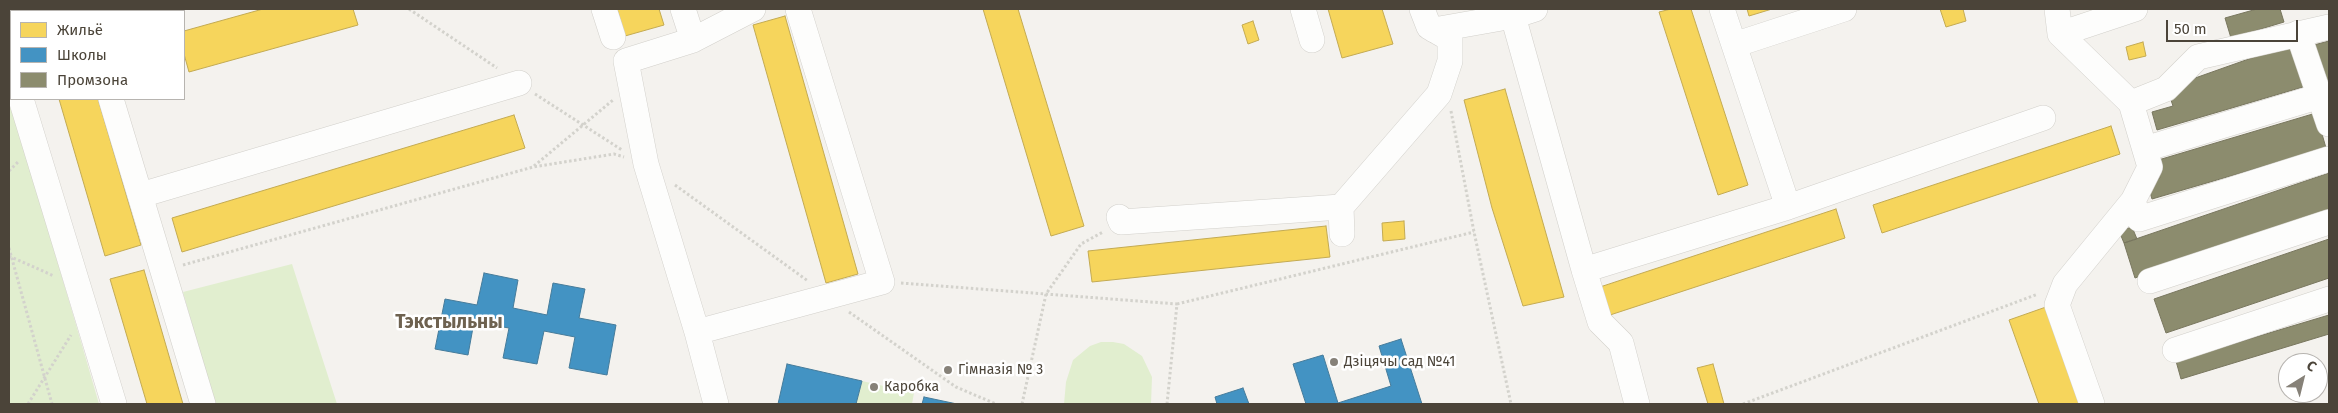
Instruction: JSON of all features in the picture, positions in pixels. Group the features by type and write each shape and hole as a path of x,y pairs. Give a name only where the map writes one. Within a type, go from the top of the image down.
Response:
{"lane":[{"path":"604,9 613,38"},
{"path":"683,9 693,40"},
{"path":"716,404 697,332 646,164 626,61 693,40 753,9"},
{"path":"697,332 882,282 798,9"},
{"path":"1303,9 1312,40"},
{"path":"1342,234 1341,207 1439,94 1445,78 1450,61 1450,39 1429,27 1422,9"},
{"path":"1722,9 1788,207"},
{"path":"1734,45 1844,9"},
{"path":"2057,9 2060,34 2131,103 2150,168 2133,201 2065,284 2057,305 2092,404"},
{"path":"2060,34 2135,9"},
{"path":"1434,30 1524,12 1584,270 1600,322 1621,342 1637,404"},
{"path":"2131,103 2166,90 2198,57 2329,27"},
{"path":"2298,33 2329,124"},
{"path":"141,195 519,83"},
{"path":"2145,149 2320,96"},
{"path":"21,100 114,404"},
{"path":"111,100 203,404"},
{"path":"1584,270 1788,207 2043,118"},
{"path":"2133,201 2139,219 2329,159"},
{"path":"1120,219 1341,207"},
{"path":"2150,281 2329,222"},
{"path":"2175,350 2329,298"}],"path":[{"path":"410,9 582,126 646,164 956,387 996,404"},
{"path":"1445,78 1474,232 1511,404"},
{"path":"533,167 630,84"},
{"path":"163,271 533,167 614,154 646,164"},
{"path":"1022,404 1046,294 1081,244 1120,219"},
{"path":"882,282 1177,304 1474,232"},
{"path":"9,248 52,404"},
{"path":"10,256 78,287"},
{"path":"1743,404 2065,284"},
{"path":"1167,404 1177,304"},
{"path":"28,404 86,311"}],"green space":[{"path":"9,97 79,335 99,404 9,404"},
{"path":"292,264 337,404 214,404 183,292"},
{"path":"1101,342 1124,344 1142,356 1152,377 1151,404 1064,404 1066,382 1073,360 1090,346"},
{"name":"Каробка","path":"862,381 914,393 912,404 856,404"}],"building: Жильё":[{"path":"71,9 72,10 32,10"},
{"path":"263,9 353,9 358,25 189,72 185,58 185,31"},
{"path":"617,9 659,9 664,25 625,36"},
{"path":"983,9 1018,9 1084,226 1051,236"},
{"path":"1328,9 1382,9 1393,44 1342,58"},
{"path":"1671,9 1691,9 1748,185 1718,195 1659,12"},
{"path":"1747,9 1772,9 1749,16"},
{"path":"1940,9 1963,9 1966,21 1946,27"},
{"path":"785,16 858,274 826,283 753,25"},
{"path":"1253,21 1259,40 1248,44 1242,25"},
{"path":"2143,42 2146,56 2129,60 2126,47"},
{"path":"1505,89 1564,297 1523,306 1492,208 1464,100"},
{"path":"59,100 98,100 141,245 105,256"},
{"path":"514,115 525,148 182,252 172,218"},
{"path":"2111,126 2120,154 1882,233 1873,205"},
{"path":"1836,209 1845,238 1607,316 1597,288"},
{"path":"1404,221 1405,239 1383,241 1382,223"},
{"path":"1326,226 1330,257 1092,282 1088,251"},
{"path":"144,270 183,404 147,404 110,279"},
{"path":"2046,307 2081,404 2039,404 2009,320"},
{"path":"1713,364 1724,404 1708,404 1697,368"}],"building: Школы":[{"path":"484,273 518,280 513,308 547,315 553,283 585,289 579,318 616,325 607,375 569,368 575,337 544,331 537,364 503,358 509,328 474,322 468,355 435,349 445,299 477,305"},
{"path":"1401,339 1422,404 1306,404 1293,364 1323,355 1338,403 1391,386 1379,346"},
{"path":"787,364 862,381 856,404 778,404"},
{"path":"1243,388 1249,404 1217,404 1215,397"},
{"path":"924,397 957,404 922,404"}],"building: Промзона":[{"path":"2257,9 2280,9 2284,22 2231,38 2225,18"},
{"path":"2329,41 2329,95 2314,45"},
{"path":"2291,44 2303,87 2157,130 2152,112 2173,106 2167,88"},
{"path":"2316,113 2326,148 2152,199 2147,182 2160,178 2155,161"},
{"path":"2329,173 2329,211 2135,278 2124,243"},
{"path":"2132,227 2137,239 2124,243 2119,231"},
{"path":"2329,239 2329,278 2166,333 2154,299"},
{"path":"2329,315 2329,334 2181,379 2176,361"}],"place":[{"name":"Дзіцячы сад №41","path":"1334,362"},
{"name":"Гімназія № 3","path":"948,370"},
{"name":"Каробка","path":"874,387"}],"district":[{"name":"Тэкстыльны","path":"449,323"}]}
